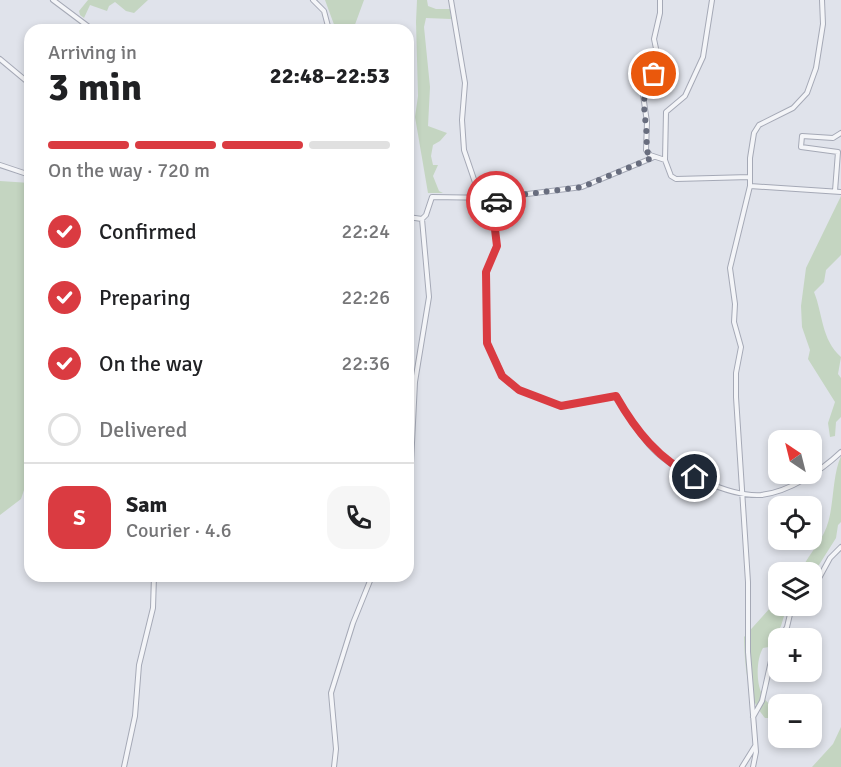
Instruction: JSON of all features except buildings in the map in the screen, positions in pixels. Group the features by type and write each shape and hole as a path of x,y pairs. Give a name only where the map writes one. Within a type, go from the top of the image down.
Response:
{"street":[{"path":"53,0 85,24"},
{"path":"313,0 324,11 327,24"},
{"path":"451,0 465,83 462,120 464,150 480,197"},
{"path":"652,158 646,150 647,122 643,95 646,83 657,68 658,58 654,39 660,13 660,0"},
{"path":"712,0 703,57 685,96 666,112 665,160 671,176 676,179 750,177"},
{"path":"753,767 756,752 748,652 744,492 736,397 736,373 741,347 734,322 735,304 730,268 750,186 750,158 754,133 759,125 793,108 807,93 816,68 823,24 822,0"},
{"path":"0,59 24,79"},
{"path":"750,186 838,191 838,152 801,147 800,141 802,136 833,138 841,133"},
{"path":"652,158 650,155 665,160"},
{"path":"414,402 415,382 429,297 422,219 426,215 432,198 496,198 582,187 652,158"},
{"path":"0,165 24,173"},
{"path":"496,198 493,213 497,246 486,272 487,343 502,376 519,390 561,406 616,396 651,447 664,459 695,477 744,492 761,495 788,487 815,474 841,452"},
{"path":"414,218 422,219"},
{"path":"822,573 830,558 841,547"},
{"path":"124,767 135,716 139,664 153,608 154,582"},
{"path":"334,767 336,749 331,693 353,623 370,582"},
{"path":"753,717 764,694 778,638 787,627 790,616"},
{"path":"742,767 754,746"}],"green space":[{"path":"88,0 148,0 134,13 126,11 115,2 109,6 107,11 90,5 84,18 79,11"},
{"path":"325,0 364,0 355,24 334,24"},
{"path":"417,0 427,0 428,6 436,9 450,9 451,19 426,18 424,27 430,87 428,126 447,133 433,145 431,156 433,165 438,165 433,176 439,191 443,193 428,193 415,117 418,96"},
{"path":"0,181 24,183 24,490 21,499 0,515"},
{"path":"841,196 841,255 826,270 824,282 814,292 826,334 834,350 841,357 838,374 841,378 841,417 836,422 835,436 830,437 828,423 835,402 808,359 810,350 802,327 801,306 806,268"},
{"path":"841,456 841,522 838,525 836,538 821,562 805,562 813,550 822,550 822,536 832,505"},
{"path":"768,610 768,616 784,616 780,628 768,628 768,647 763,648 760,654 759,686 768,702 768,718 765,718 759,709 750,690 744,637"},
{"path":"841,727 841,767 812,767 833,744"}],"way so far":[{"path":"496,201 496,198 582,187 652,158 646,150 648,138 643,95 646,83 654,74"}],"route":[{"path":"496,201 493,213 497,246 486,272 487,343 502,376 519,390 561,406 616,396 622,408 651,447 664,459 695,477"}]}
